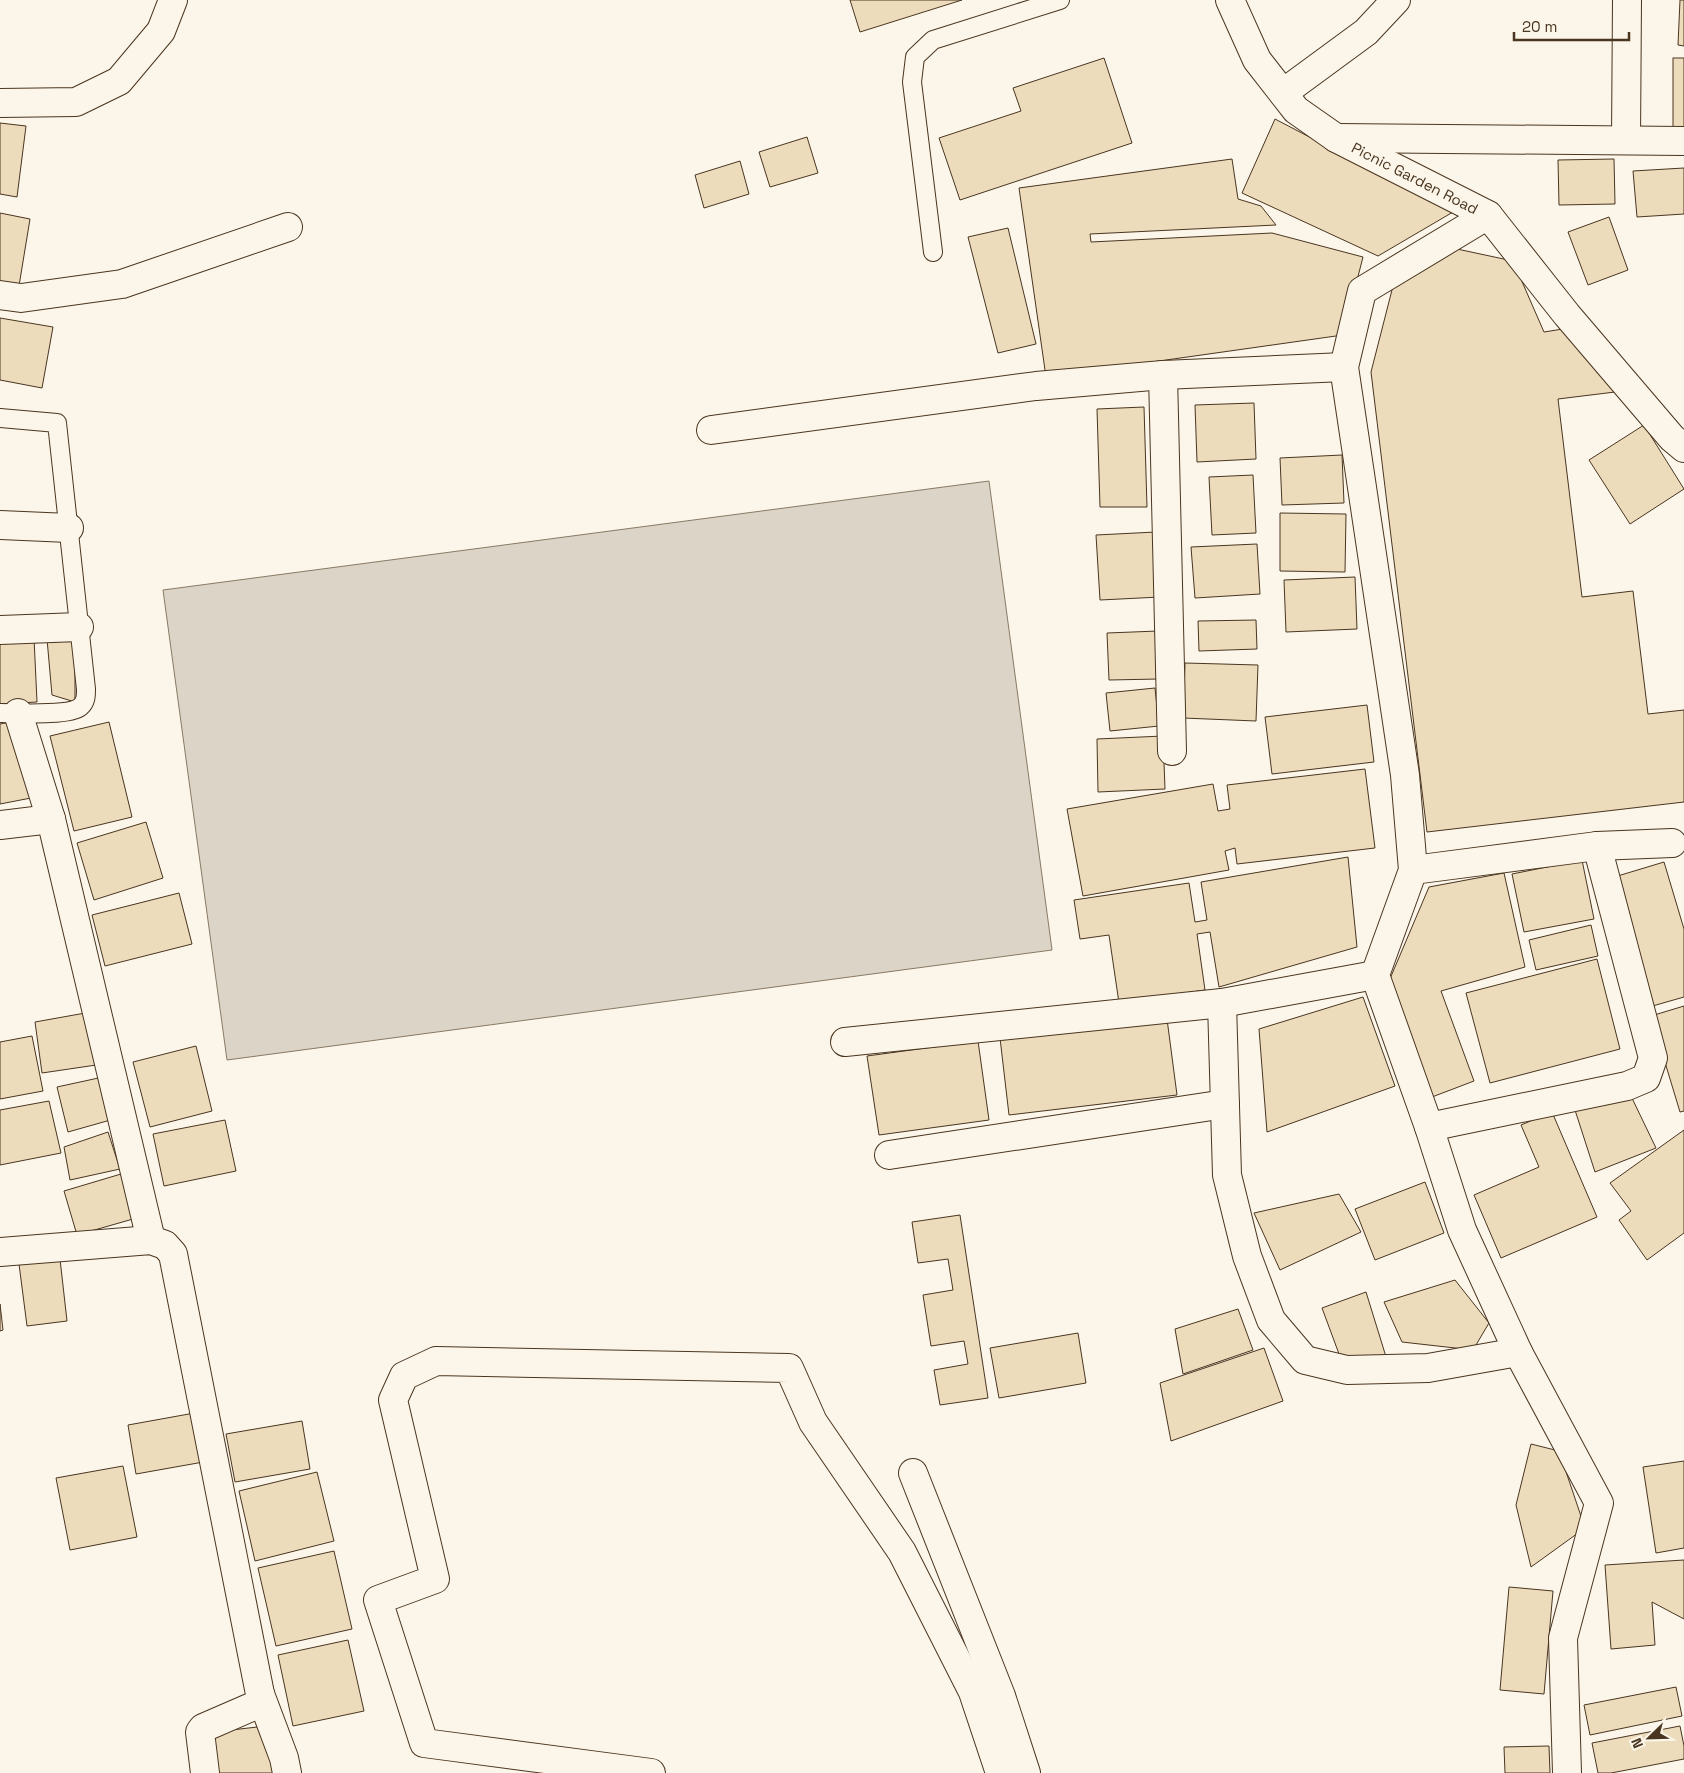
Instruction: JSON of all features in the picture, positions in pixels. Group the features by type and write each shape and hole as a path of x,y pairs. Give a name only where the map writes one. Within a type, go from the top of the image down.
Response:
{"street":[{"path":"0,103 76,102 118,81 160,31 173,0"},
{"name":"Picnic Garden Road","path":"1230,0 1257,60 1296,110 1336,138 1488,214 1567,315 1672,438 1684,448"},
{"path":"1283,94 1366,32 1396,0"},
{"path":"1626,139 1627,0"},
{"path":"1336,138 1684,141"},
{"path":"1488,214 1362,291 1344,367 1405,775 1413,870 1375,974 1429,1127 1462,1230 1518,1352 1599,1503 1563,1638 1566,1773"},
{"path":"0,295 21,298 122,284 288,227"},
{"path":"711,430 1036,386 1163,375 1344,367"},
{"path":"1163,375 1172,751"},
{"path":"0,525 69,528"},
{"path":"0,630 80,627"},
{"path":"9,712 51,819 151,1240"},
{"path":"0,825 51,819"},
{"path":"1413,870 1597,846 1672,843"},
{"path":"1429,1127 1618,1088 1646,1078 1653,1058 1597,846"},
{"path":"845,1042 1222,1003 1375,974"},
{"path":"1222,1003 1227,1175 1247,1256 1271,1320 1305,1360 1347,1370 1428,1368 1518,1352"},
{"path":"889,1155 1225,1104"},
{"path":"0,1252 151,1240 164,1245 173,1254 260,1694 284,1758 287,1773"},
{"path":"651,1773 424,1743 378,1600 435,1579 394,1400 404,1376 436,1361 789,1368 813,1422 902,1552 973,1692 1000,1773"},
{"path":"913,1473 1001,1696 1026,1773"},
{"path":"205,1773 200,1732 203,1728 256,1705 260,1694"}],"lane":[{"path":"933,252 912,82 915,57 934,40 1060,0"},
{"path":"0,418 57,423 86,689 85,701 79,708 73,711 48,713 9,712"}],"shaded area":[{"path":"989,481 1052,950 227,1060 163,590"}],"building":[{"path":"850,0 962,0 860,32"},
{"path":"1680,0 1684,0 1684,46 1678,45"},
{"path":"1104,58 1132,143 960,200 939,138 1021,111 1013,88"},
{"path":"1673,58 1684,58 1684,129 1673,129"},
{"path":"1275,119 1453,212 1378,256 1242,193"},
{"path":"0,123 26,126 17,197 0,194"},
{"path":"807,137 818,173 770,187 759,152"},
{"path":"1232,159 1238,199 1261,206 1276,225 1090,234 1091,242 1272,233 1363,257 1343,335 1046,377 1019,188"},
{"path":"1614,159 1615,204 1559,205 1558,160"},
{"path":"740,161 749,194 704,208 695,175"},
{"path":"1684,168 1684,214 1637,217 1633,171"},
{"path":"0,213 30,219 18,292 0,289"},
{"path":"1609,217 1628,270 1588,285 1568,232"},
{"path":"1008,228 1036,344 998,353 968,237"},
{"path":"1457,249 1513,261 1544,332 1569,328 1615,392 1558,399 1582,597 1633,591 1648,714 1684,710 1684,802 1427,832 1371,372 1393,286"},
{"path":"0,318 53,327 42,388 0,380"},
{"path":"1254,403 1256,459 1197,462 1195,405"},
{"path":"1144,407 1147,507 1100,507 1097,409"},
{"path":"1644,425 1684,489 1630,524 1589,460"},
{"path":"1342,455 1344,503 1282,505 1280,458"},
{"path":"1253,475 1256,533 1212,535 1209,477"},
{"path":"1280,513 1346,514 1345,572 1280,571"},
{"path":"1156,532 1160,597 1100,600 1096,535"},
{"path":"1257,544 1260,594 1195,598 1191,547"},
{"path":"1355,577 1357,629 1286,632 1284,580"},
{"path":"1256,620 1257,649 1199,651 1198,621"},
{"path":"1158,631 1159,679 1109,680 1107,633"},
{"path":"34,638 37,702 0,704 0,640"},
{"path":"47,639 75,641 75,702 52,695"},
{"path":"1185,663 1258,665 1256,721 1183,718"},
{"path":"1155,688 1159,726 1110,731 1106,693"},
{"path":"1367,705 1374,762 1272,774 1265,717"},
{"path":"16,721 31,798 0,804 0,724"},
{"path":"109,722 132,817 74,831 50,736"},
{"path":"1163,736 1165,789 1098,792 1097,739"},
{"path":"1365,769 1375,848 1237,864 1235,848 1225,851 1229,870 1083,896 1067,809 1213,784 1218,811 1230,809 1227,785"},
{"path":"146,822 163,878 94,900 77,843"},
{"path":"1348,857 1357,947 1219,987 1210,932 1197,934 1205,990 1119,1003 1109,935 1080,939 1074,900 1189,883 1195,922 1207,920 1201,882"},
{"path":"1582,860 1594,919 1524,932 1512,874"},
{"path":"1664,862 1684,929 1684,997 1649,1007 1611,878"},
{"path":"1504,873 1525,967 1441,991 1474,1081 1432,1097 1389,981 1429,887"},
{"path":"179,893 192,944 105,966 92,915"},
{"path":"1591,925 1598,956 1536,970 1529,940"},
{"path":"1597,959 1620,1049 1490,1083 1466,993"},
{"path":"1363,997 1395,1086 1267,1132 1259,1029"},
{"path":"1684,1006 1684,1111 1680,1112 1651,1016"},
{"path":"91,1012 103,1064 42,1073 35,1022"},
{"path":"1167,1019 1177,1095 1009,1115 1000,1038"},
{"path":"32,1036 43,1091 0,1099 0,1042"},
{"path":"978,1041 989,1120 879,1135 867,1056"},
{"path":"196,1046 212,1111 150,1127 133,1062"},
{"path":"103,1077 114,1119 68,1132 57,1087"},
{"path":"1630,1094 1656,1148 1595,1172 1574,1107"},
{"path":"49,1101 61,1153 0,1165 0,1110"},
{"path":"1552,1112 1597,1217 1501,1258 1474,1195 1539,1167 1521,1125"},
{"path":"225,1120 236,1171 164,1186 153,1134"},
{"path":"1684,1130 1684,1233 1647,1260 1619,1220 1631,1211 1610,1183"},
{"path":"108,1132 120,1169 70,1180 64,1147"},
{"path":"121,1174 133,1219 77,1235 64,1191"},
{"path":"1425,1182 1444,1233 1375,1260 1355,1209"},
{"path":"1339,1194 1361,1232 1280,1270 1254,1213"},
{"path":"960,1215 988,1398 940,1405 934,1370 968,1364 964,1341 931,1346 923,1295 953,1290 948,1259 918,1263 912,1222"},
{"path":"60,1259 67,1321 27,1326 19,1264"},
{"path":"1455,1280 1489,1323 1473,1350 1402,1342 1384,1302"},
{"path":"1366,1292 1387,1360 1342,1362 1322,1308"},
{"path":"0,1304 3,1330 0,1331"},
{"path":"1238,1309 1253,1350 1183,1374 1175,1329"},
{"path":"1078,1333 1086,1383 999,1398 990,1348"},
{"path":"1264,1348 1283,1401 1171,1441 1160,1383"},
{"path":"200,1412 209,1461 136,1474 128,1425"},
{"path":"302,1421 310,1469 235,1482 226,1434"},
{"path":"1531,1444 1559,1451 1585,1528 1531,1567 1516,1505"},
{"path":"1684,1461 1684,1548 1656,1553 1643,1467"},
{"path":"123,1466 137,1537 70,1550 56,1478"},
{"path":"317,1472 334,1541 255,1561 239,1491"},
{"path":"334,1551 352,1629 276,1646 258,1568"},
{"path":"1684,1560 1684,1619 1652,1602 1655,1645 1611,1649 1605,1565"},
{"path":"1509,1587 1553,1591 1544,1694 1500,1690"},
{"path":"348,1640 364,1711 293,1726 278,1655"},
{"path":"1676,1687 1682,1716 1590,1735 1584,1705"},
{"path":"266,1726 274,1773 210,1773 205,1733"},
{"path":"1680,1726 1684,1746 1684,1759 1611,1773 1598,1773 1592,1743"},
{"path":"1549,1746 1550,1773 1505,1773 1504,1747"}]}
